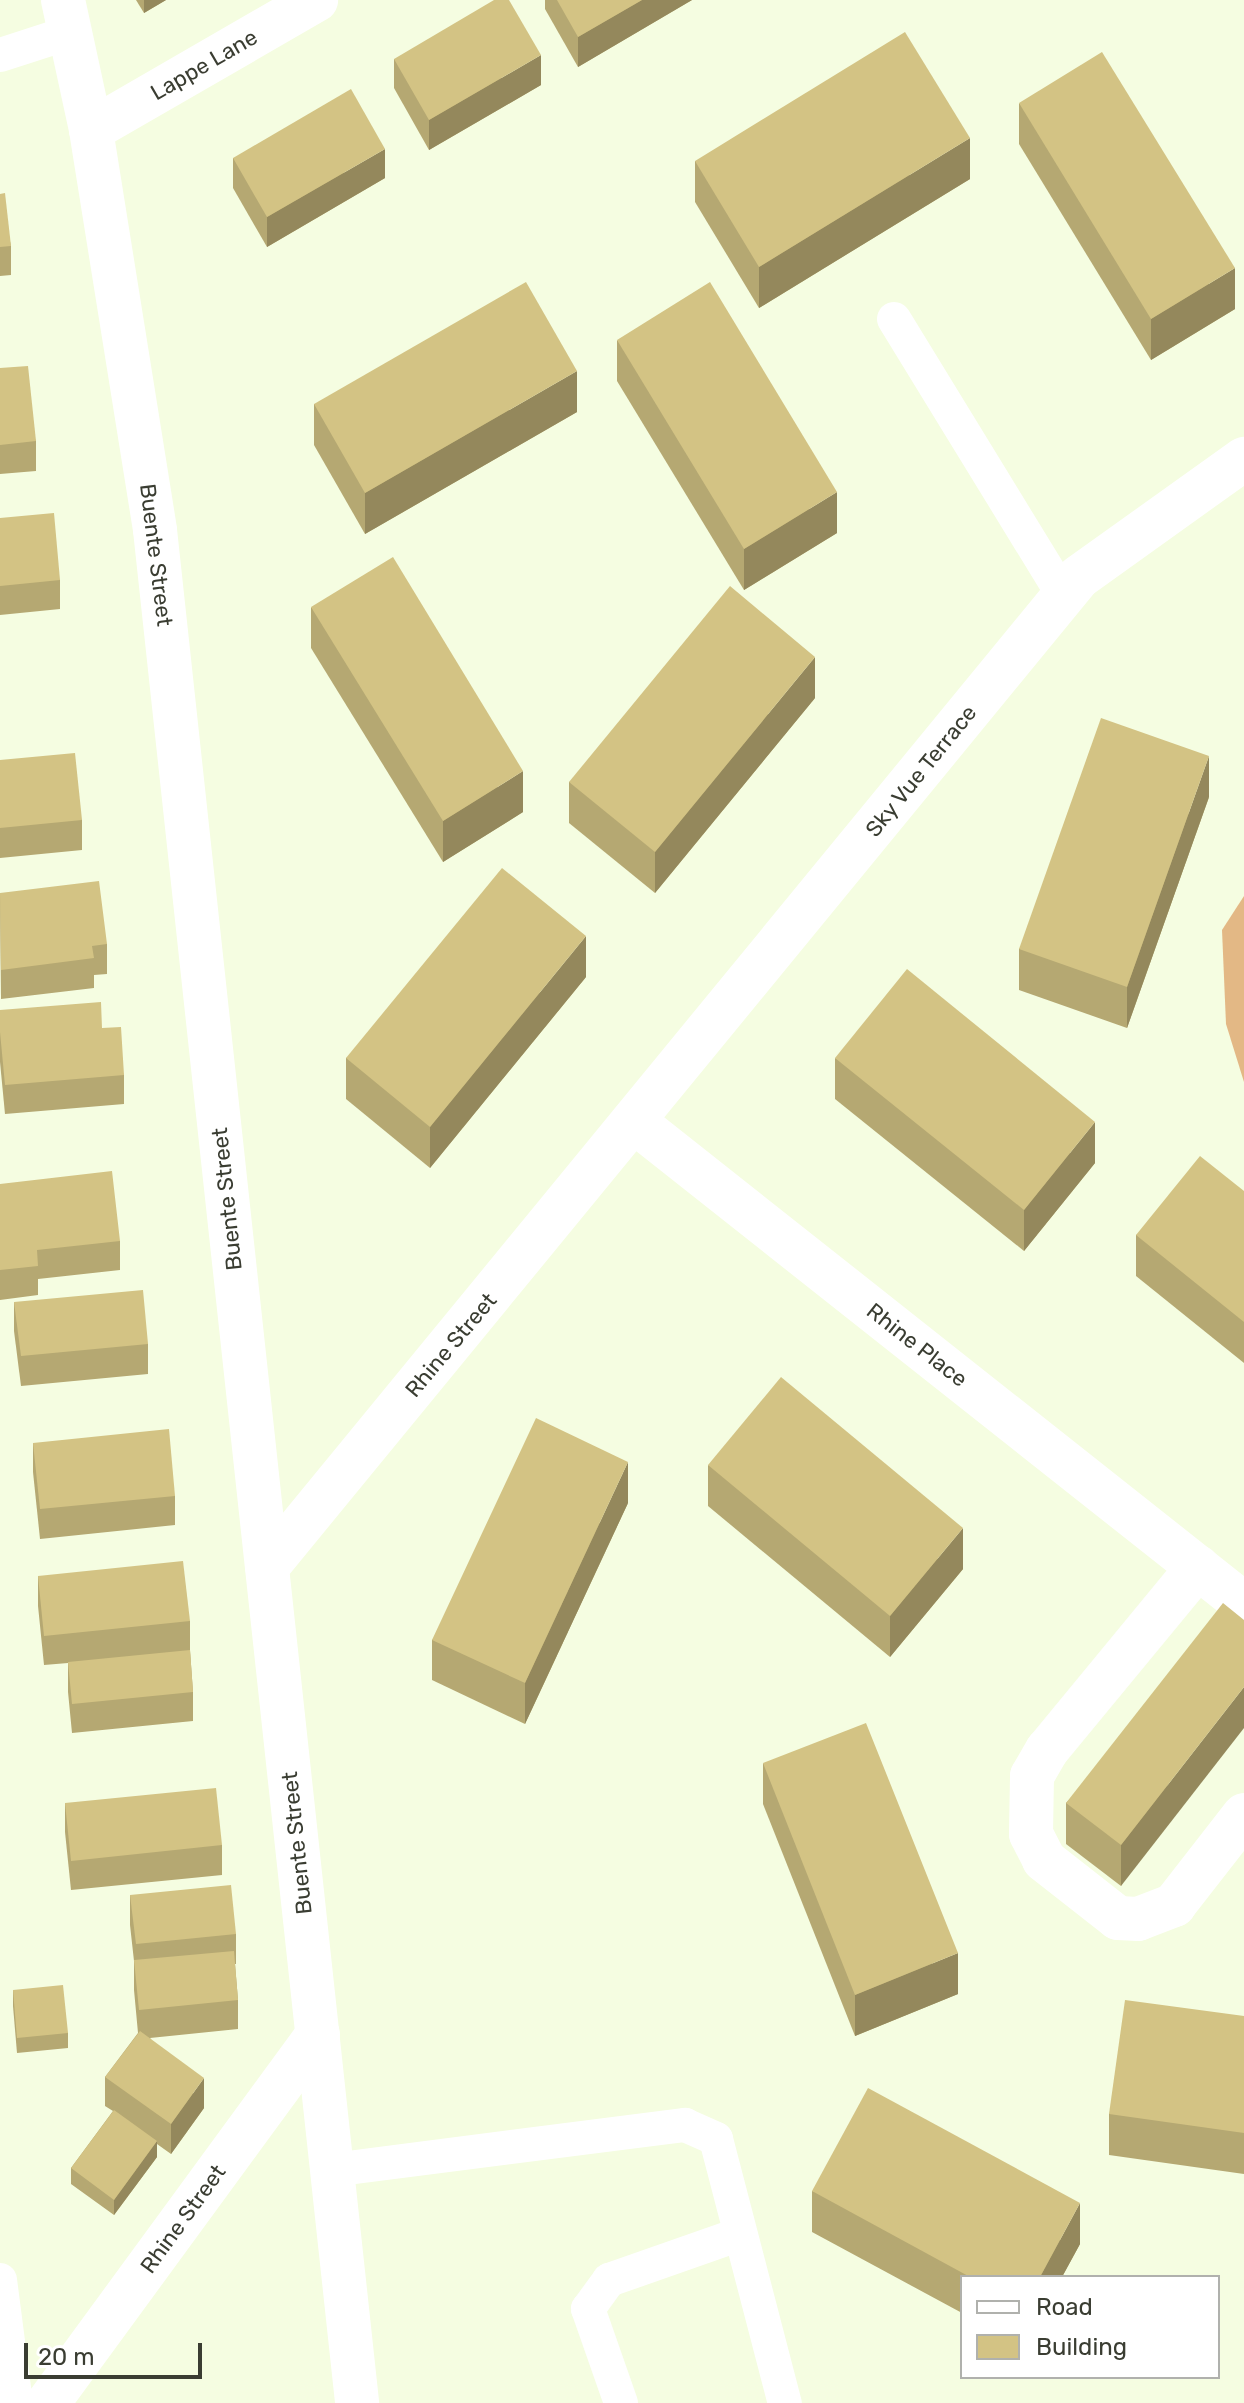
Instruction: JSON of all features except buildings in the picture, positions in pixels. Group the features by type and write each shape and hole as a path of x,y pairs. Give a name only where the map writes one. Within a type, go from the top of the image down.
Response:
{"street":[{"name":"Lappe Lane","path":"91,130 316,0"},
{"name":"Buente Street","path":"67,16 91,130 155,530 357,2403"},
{"name":"Sky Vue Terrace","path":"636,1123 1064,596 1244,459"},
{"name":"Rhine Street","path":"267,1567 636,1123"},
{"name":"Rhine Place","path":"636,1123 1244,1604"},
{"path":"1198,1567 1047,1750 1032,1776 1031,1834 1044,1860 1118,1918 1138,1919 1174,1905 1244,1815"},
{"name":"Rhine Street","path":"48,2403 318,2034"}],"lane":[{"path":"0,55 67,16"},
{"path":"894,319 1064,596"},
{"path":"332,2170 685,2125 716,2139 785,2403"},
{"path":"621,2403 588,2309 609,2280 740,2234"},
{"path":"0,2280 16,2403"}],"shaded area":[{"path":"1244,896 1244,1082 1226,1024 1222,930"}]}
